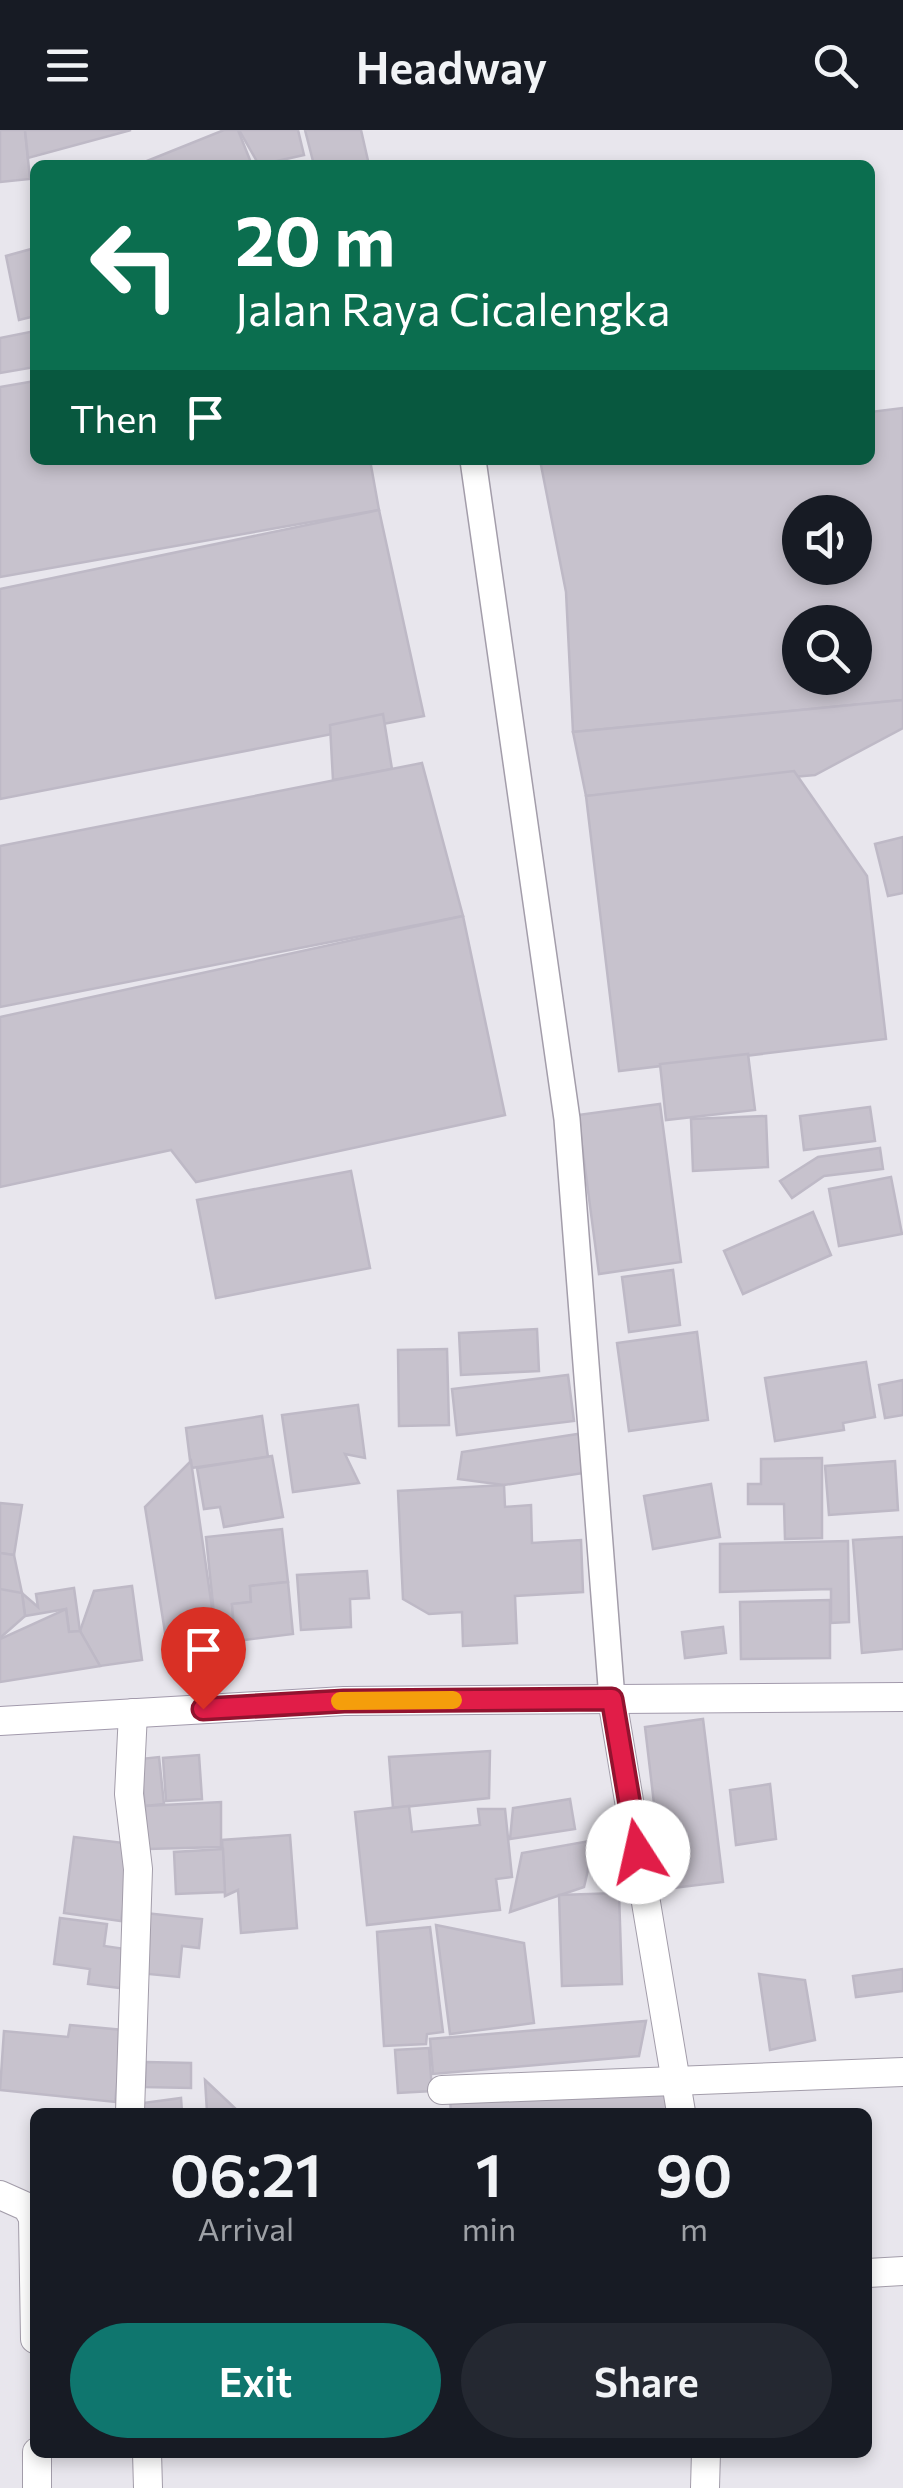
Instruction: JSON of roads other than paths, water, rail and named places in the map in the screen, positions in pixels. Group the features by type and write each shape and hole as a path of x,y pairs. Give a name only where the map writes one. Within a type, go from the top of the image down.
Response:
{"street":[{"path":"0,1721 344,1701 903,1697"},
{"path":"612,1699 681,2108"},
{"path":"130,2108 138,1868 128,1794 133,1713"},
{"path":"442,2090 903,2072"},
{"path":"0,2195 27,2207 30,2212"},
{"path":"872,2273 903,2271"},
{"path":"37,2458 37,2488"},
{"path":"147,2458 148,2488"},
{"path":"706,2458 706,2488"}],"lane":[{"path":"474,465 567,1119 612,1699"}]}
